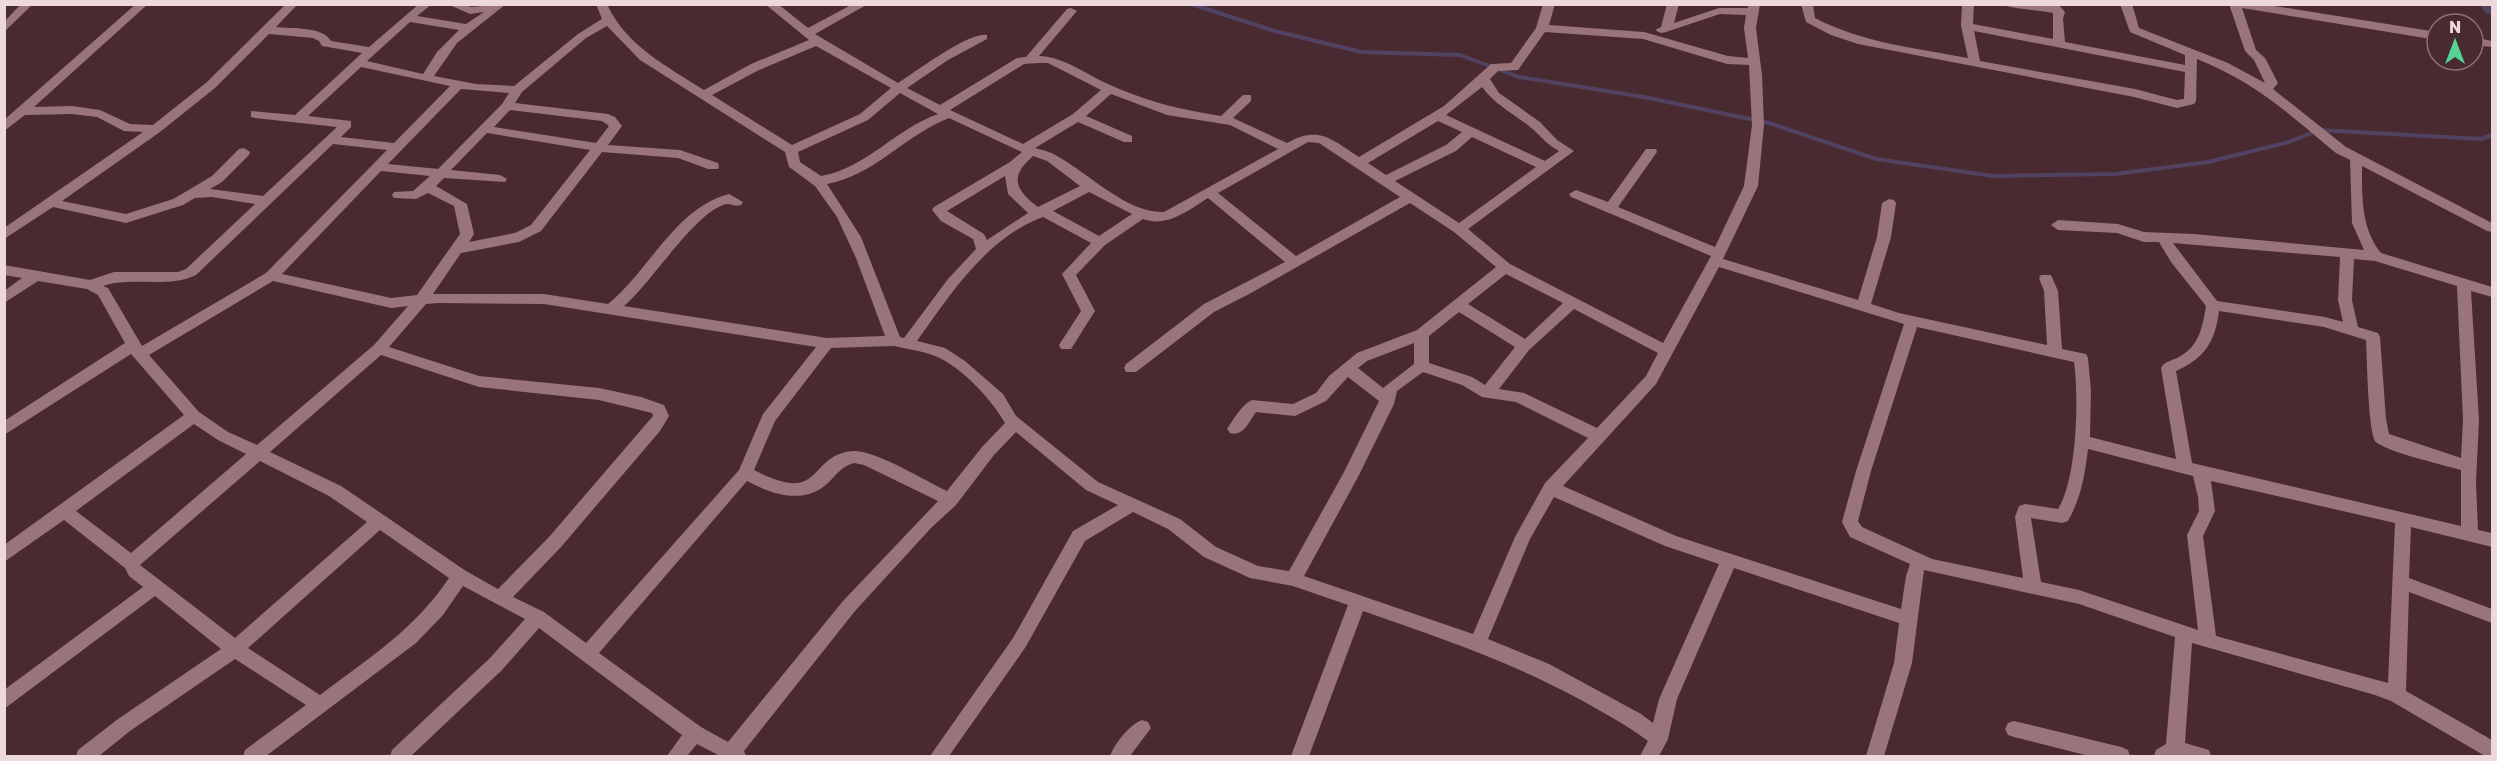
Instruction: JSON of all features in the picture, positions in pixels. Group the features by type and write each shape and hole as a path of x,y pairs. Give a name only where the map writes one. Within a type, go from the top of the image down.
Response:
{"street":[{"path":"4,29 28,4"},
{"path":"4,127 143,4"},
{"path":"4,235 156,129 212,85 293,4"},
{"path":"300,117 407,18 427,4"},
{"path":"452,4 470,11 500,5"},
{"path":"601,4 608,20 644,57 791,150 794,164 818,181 834,202 901,342"},
{"path":"770,4 812,37 920,100 1052,159 1089,186 1156,218 1167,216 1287,148 1313,136 1338,148 1459,229 1505,267 1668,352"},
{"path":"704,95 812,37 863,4"},
{"path":"1359,163 1437,116 1490,73 1514,67 1542,28 1549,4"},
{"path":"1666,29 1673,4"},
{"path":"1707,4 1719,11"},
{"path":"1807,4 1810,20 1835,33 1869,44 2135,93 2177,104 2190,101 2191,53"},
{"path":"1968,4 1966,26 1975,63"},
{"path":"2007,4 2052,7 2059,12 2057,19 2059,44"},
{"path":"2126,4 2134,30 2224,66 2266,89 2316,132 2356,157 2493,228"},
{"path":"2266,89 2272,83 2270,75 2251,51 2237,4 2425,34"},
{"path":"427,78 440,56 469,28 500,5"},
{"path":"1478,643 1523,537 1551,488 1651,380 1668,352 1751,186 1758,121 1750,28 1754,8 1719,11 1644,36"},
{"path":"818,181 849,174 896,145 913,130 946,111 1005,70 1035,57 1071,11"},
{"path":"407,18 469,28"},
{"path":"399,195 416,195 426,187 507,106 517,90 582,36 608,20"},
{"path":"1966,26 2191,70"},
{"path":"1542,28 1644,36 1727,60 1754,62"},
{"path":"266,30 316,35 324,39 326,44 371,51"},
{"path":"791,150 864,117 900,87 944,57 983,36"},
{"path":"1035,57 1052,60 1110,89 1171,112 1225,119 1287,148"},
{"path":"357,63 458,85 517,90"},
{"path":"1459,229 1568,151 1553,143 1536,125 1495,96 1490,73"},
{"path":"4,429 137,349 271,276 458,85"},
{"path":"983,251 979,237 946,218 939,210 1015,165 1028,150 1077,117 1110,89"},
{"path":"1225,119 1247,98"},
{"path":"456,249 519,237 536,228 616,126 611,120 507,106"},
{"path":"24,111 72,110 100,114 128,128 156,129"},
{"path":"90,285 114,277 180,277 191,272 347,124 300,117 255,114"},
{"path":"1437,116 1546,167"},
{"path":"1077,117 1128,139"},
{"path":"484,129 601,148 680,154 713,166"},
{"path":"1385,181 1451,148 1470,132"},
{"path":"331,140 399,147"},
{"path":"53,203 126,219 178,202 217,179 244,152"},
{"path":"1611,207 1651,152"},
{"path":"2356,157 2356,208 2368,248 2376,256"},
{"path":"1015,165 1009,181 1012,192 1040,213 1100,242"},
{"path":"378,167 500,178"},
{"path":"901,342 958,274 983,251 1008,231 1089,186"},
{"path":"131,562 379,349 420,302 467,234 460,204 426,187"},
{"path":"1209,192 1295,262"},
{"path":"192,194 212,193 267,201"},
{"path":"1576,194 1611,207 1716,257 1863,306 1912,321 2081,358 2081,441 2077,485 2068,511 2062,516 2025,511 2023,517 2033,587"},
{"path":"1131,368 1209,308 1410,197"},
{"path":"611,309 627,298 683,227 718,202 729,198 736,202"},
{"path":"1863,306 1884,237 1888,202"},
{"path":"1066,345 1088,311 1069,274 1100,242 1143,213"},
{"path":"2058,225 2118,229 2144,237 2376,256 2464,285 2493,292"},
{"path":"2163,238 2176,259 2213,305 2308,319 2351,328 2373,337 2378,419 2382,438 2398,446 2469,466"},
{"path":"2347,255 2345,300 2351,328"},
{"path":"1235,429 1252,406 1295,410 1321,397 1347,368 1362,357 1422,334 1505,267"},
{"path":"4,270 90,285 103,292 137,349 194,416 223,436 335,491 460,576 538,617 694,733 733,755 849,606 950,500 988,451 1015,423"},
{"path":"4,298 35,276"},
{"path":"271,276 391,303 420,302 438,298 544,300 611,309 657,319 827,343 901,342 940,352 960,365 998,398 1015,423 1092,486 1130,506 1174,524 1219,557 1256,573 1293,579 1478,643 1543,670 1635,720 1659,739"},
{"path":"2046,278 2051,291 2055,351"},
{"path":"2464,285 2471,420 2470,535"},
{"path":"1487,393 1524,346 1572,303"},
{"path":"1458,305 1524,346"},
{"path":"2208,641 2195,535 2206,521 2208,503 2192,469 2168,368 2189,360 2209,338 2213,305"},
{"path":"1912,321 1901,364 1870,444 1850,522 1856,532 1919,562 2079,597 2208,641 2339,676 2397,695 2472,748 2493,750"},
{"path":"1421,366 1422,334"},
{"path":"588,653 745,473 768,418 827,343"},
{"path":"379,349 490,383 595,395 649,404 659,409 661,416 655,427 555,542 500,599"},
{"path":"1421,366 1467,381 1487,393 1519,398 1599,436"},
{"path":"1293,579 1351,474 1387,399 1390,388 1421,366"},
{"path":"1347,368 1387,399"},
{"path":"4,555 194,416"},
{"path":"2081,441 2252,485 2493,540"},
{"path":"745,473 769,485 798,490 812,486 835,463 855,456 867,459 950,500"},
{"path":"1551,488 1671,541 1909,619"},
{"path":"939,756 1019,643 1079,536 1130,506"},
{"path":"64,512 131,562 135,571 235,649 321,705"},
{"path":"2397,695 2399,581 2403,518"},
{"path":"86,756 124,725 235,649 379,521"},
{"path":"1649,756 1659,739 1668,699 1729,560"},
{"path":"1875,756 1903,663 1919,562"},
{"path":"255,755 410,638 437,610 460,576"},
{"path":"2399,581 2493,616"},
{"path":"4,701 156,586"},
{"path":"1300,756 1358,602"},
{"path":"404,756 496,664 538,617"},
{"path":"2184,632 2169,753 2202,756"},
{"path":"1119,756 1142,728"},
{"path":"2014,729 2121,756"},
{"path":"676,756 694,733"}],"waterway":[{"path":"1191,4 1275,31 1361,52 1460,55 1519,77 1644,97 1769,123 1876,159 1993,176 2115,174 2208,162 2289,142 2319,130 2481,139 2492,135"},
{"path":"2489,4 2492,9"}]}
